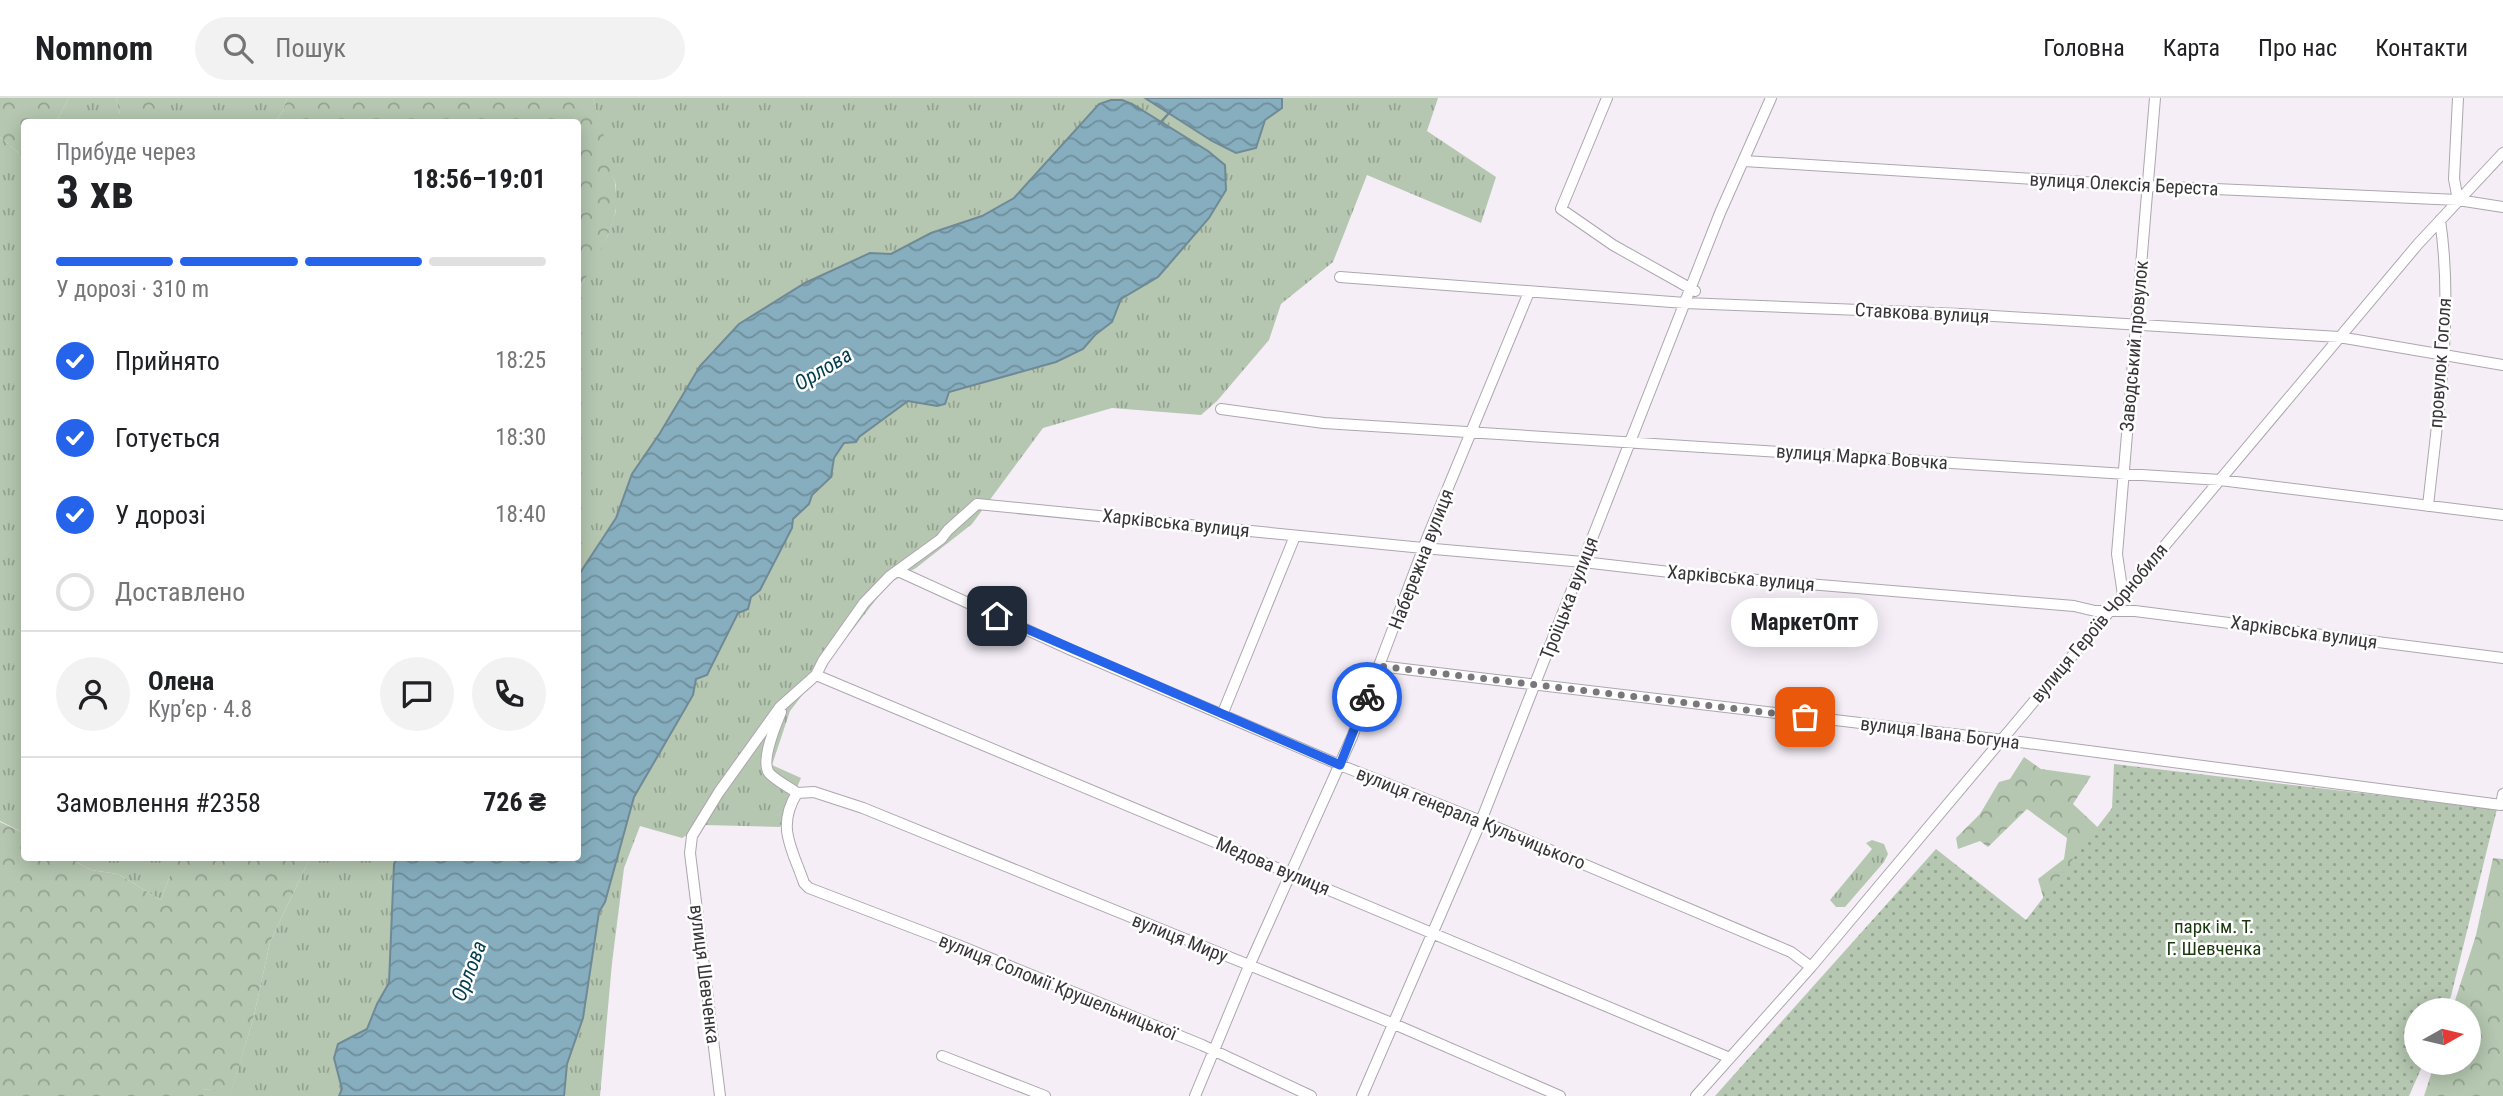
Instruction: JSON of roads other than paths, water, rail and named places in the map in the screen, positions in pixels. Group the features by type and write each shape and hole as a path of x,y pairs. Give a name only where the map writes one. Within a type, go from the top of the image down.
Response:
{"street":[{"path":"1607,98 1561,209 1613,245 1691,288 1706,302"},
{"name":"Троїцька вулиця","path":"1362,1096 1482,821 1720,213 1771,98"},
{"name":"Заводський провулок","path":"2123,595 2117,554 2155,98"},
{"path":"2458,98 2454,179 2458,200"},
{"name":"вулиця Героїв Чорнобиля","path":"1696,1096 1811,967 2339,337 2440,220 2503,153"},
{"name":"вулиця Олексія Береста","path":"1744,161 2147,186 2458,200 2503,207"},
{"name":"провулок Гоголя","path":"2428,506 2443,355 2445,254 2440,220"},
{"name":"Ставкова вулиця","path":"1340,277 1685,303 1961,314 2339,337 2503,365"},
{"name":"Набережна вулиця","path":"1195,1096 1249,966 1340,765 1423,548 1529,292"},
{"name":"вулиця Марка Вовчка","path":"1221,409 1324,423 2220,480 2503,515"},
{"name":"Харківська вулиця","path":"898,571 941,539 977,504 1583,562 1687,575 2135,611 2503,658"},
{"path":"1222,715 1295,536"},
{"path":"797,793 769,773 766,765 770,741 784,704 816,675 864,603 898,571"},
{"name":"вулиця генерала Кульчицького","path":"898,571 1222,715 1482,821 1791,952 1811,967"},
{"name":"вулиця Івана Богуна","path":"1379,666 2502,799"},
{"name":"Медова вулиця","path":"816,675 1730,1058"},
{"name":"вулиця Шевченка","path":"720,1096 690,853 692,836 765,725 784,704"},
{"name":"вулиця Миру","path":"797,793 814,792 863,808 1394,1024 1560,1096"},
{"name":"вулиця Соломії Крушельницької","path":"797,793 786,814 786,828 804,883 821,894 958,945 1215,1051 1311,1096"},
{"path":"942,1056 1045,1096"}],"water":[{"path":"1145,98 1282,98 1282,108 1265,120 1256,148 1236,153 1212,141"},
{"path":"1122,100 1132,104 1208,151 1225,165 1226,190 1209,218 1158,277 1121,299 1112,322 1083,349 1056,362 949,392 945,404 937,406 908,401 856,442 844,443 834,458 831,477 793,519 792,528 760,590 751,597 748,609 738,613 707,675 696,679 693,695 634,797 605,902 599,912 583,1018 567,1064 564,1096 339,1096 342,1089 334,1058 338,1044 367,1029 389,983 396,861 581,861 581,571 616,518 632,474 700,366 739,324 805,283 870,253 891,254 931,233 982,216 1014,198 1099,104"}],"waterway":[{"name":"Орлова","path":"1159,124 1171,111"}],"place":[{"name":"МаркетОпт","path":"1805,717"}],"park label":[{"name":"парк ім. Т. Г. Шевченка","path":"2214,937"}]}
